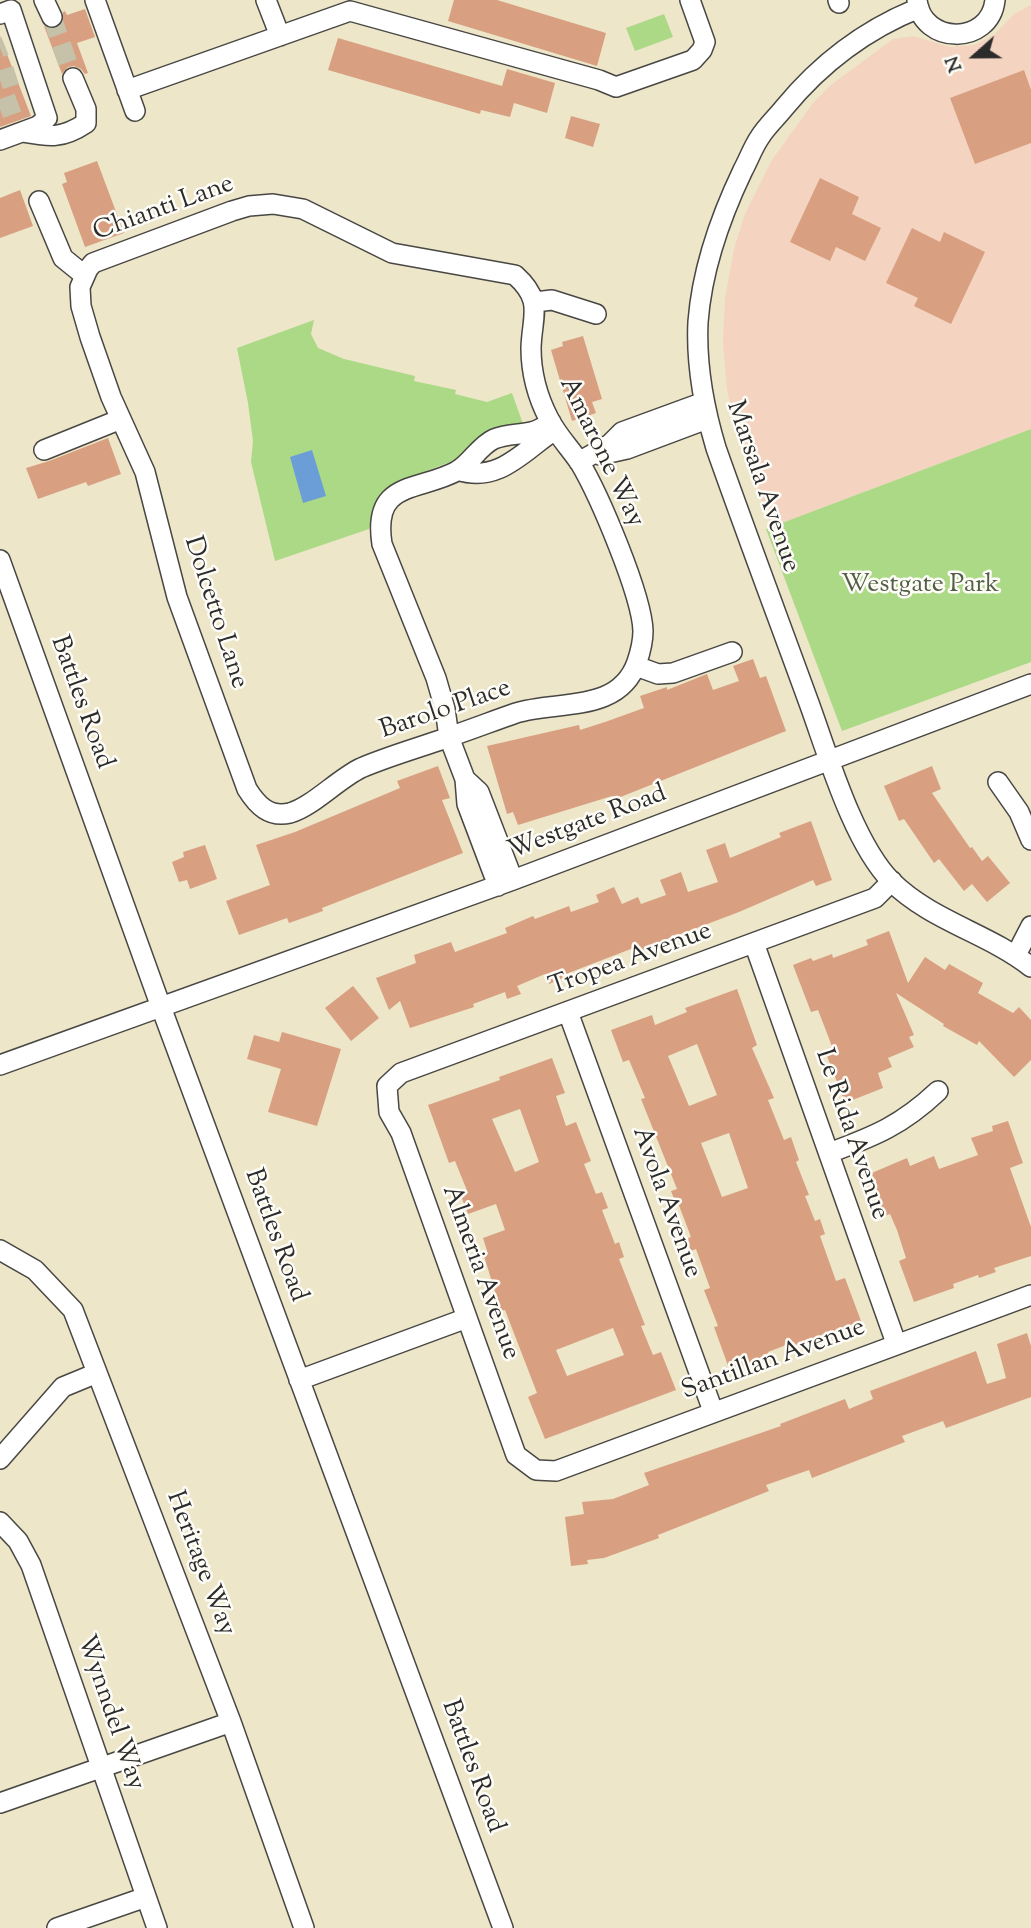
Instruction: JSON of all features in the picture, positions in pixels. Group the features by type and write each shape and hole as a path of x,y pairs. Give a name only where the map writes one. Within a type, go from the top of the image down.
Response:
{"street":[{"path":"95,0 135,111"},
{"path":"266,0 280,36"},
{"path":"127,90 350,11 620,87 699,55 705,42 690,0"},
{"path":"918,4 930,26 948,35 962,35 981,27 990,16 995,0"},
{"name":"Marsala Avenue","path":"918,4 863,35 833,56 799,90 760,137 731,196 715,237 704,280 698,324 705,410 830,761 860,834 874,859 892,881 921,905 1023,961"},
{"path":"0,140 38,126 47,118 32,97 13,44 11,8"},
{"path":"21,132 57,136 71,133 86,123 86,109 73,78"},
{"path":"39,201 63,258 84,275"},
{"name":"Chianti Lane","path":"84,275 93,263 232,211 249,206 289,205 303,209 393,253 515,275 529,290 535,302"},
{"name":"Dolcetto Lane","path":"84,275 80,287 81,306 99,367 151,488 166,561 177,597 247,789 263,809 272,814"},
{"path":"535,302 552,300 596,314"},
{"name":"Amarone Way","path":"535,302 531,348 538,395 553,426 579,462 607,522 638,603 643,631 636,666"},
{"path":"579,462 627,449 705,410"},
{"path":"44,450 121,419"},
{"path":"506,883 467,804 465,779 449,737 445,709 436,678 382,544 379,528 387,504 410,486 458,470 478,449 493,440 553,426"},
{"path":"458,470 478,474 507,466 553,426"},
{"name":"Battles Road","path":"0,560 161,1007 503,1928"},
{"path":"636,666 658,674 673,673 732,652"},
{"name":"Barolo Place","path":"272,814 289,814 303,807 338,780 361,769 519,712 584,704 607,695 625,682 636,666"},
{"name":"Westgate Road","path":"0,1065 506,883 1031,684"},
{"path":"998,782 1019,812 1031,840"},
{"name":"Tropea Avenue","path":"387,1086 401,1073 875,898 892,881"},
{"path":"1023,961 1031,926"},
{"name":"Le Rida Avenue","path":"754,943 896,1343"},
{"name":"Avola Avenue","path":"568,1012 713,1411"},
{"name":"Almeria Avenue","path":"387,1086 389,1112 401,1133 516,1455 536,1470"},
{"path":"828,1153 893,1126 915,1113 937,1091"},
{"name":"Heritage Way","path":"0,1250 35,1270 73,1310 231,1722 304,1928"},
{"name":"Santillan Avenue","path":"536,1470 555,1471 1031,1295"},
{"path":"299,1380 467,1318"},
{"path":"0,1459 63,1387 97,1373"},
{"name":"Wynndel Way","path":"0,1522 18,1541 31,1565 157,1928"},
{"path":"0,1803 231,1722"},
{"path":"57,1928 146,1897"}],"shaded area":[{"path":"1031,5 1031,429 771,527 740,442 727,390 723,343 725,298 734,249 745,214 772,160 813,103 831,85 893,39 913,36 950,47 975,45 995,34 1014,14"}],"green space":[{"path":"664,14 673,37 635,51 626,28"},
{"path":"314,320 311,334 318,348 344,359 415,376 414,381 456,390 455,394 487,402 512,393 523,424 488,434 455,460 398,482 380,494 369,529 275,561 251,462 253,441 237,348"},
{"name":"Westgate Park","path":"1031,429 1031,662 842,731 766,529"}],"water":[{"path":"312,450 326,496 303,503 290,457"}],"building":[{"path":"454,0 497,0 606,33 597,66 448,21"},
{"path":"85,9 95,37 77,43 88,73 85,74 74,66 68,67 62,74 44,26 57,28 62,23 63,12 67,15"},
{"path":"0,36 31,116 0,127"},
{"path":"338,38 502,86 507,69 555,83 547,113 514,103 510,117 481,110 480,114 328,70"},
{"path":"1024,70 1031,90 1031,143 975,164 950,98"},
{"path":"571,116 600,124 593,147 565,138"},
{"path":"97,161 124,233 85,247 62,184 67,182 64,173"},
{"path":"820,178 859,197 852,214 881,228 865,261 836,247 830,261 790,242"},
{"path":"20,190 33,226 0,238 0,198"},
{"path":"912,228 940,242 944,232 985,252 951,324 914,306 918,298 886,283"},
{"path":"583,336 602,399 592,402 596,413 572,421 551,350 563,346 562,342"},
{"path":"108,438 121,474 88,486 86,482 38,499 26,468"},
{"path":"753,659 760,678 766,676 786,731 613,800 612,796 518,825 513,812 507,814 487,746 579,725 580,730 605,722 644,708 640,696 667,687 667,690 707,674 713,690 739,681 733,666"},
{"path":"438,766 450,798 442,800 463,853 322,908 323,911 289,923 287,918 239,935 226,901 270,885 256,845 295,832 400,788 397,781"},
{"path":"932,766 941,789 932,793 970,848 972,847 982,861 988,856 1010,883 987,902 972,884 964,891 939,859 934,863 904,819 899,821 884,786"},
{"path":"811,821 832,880 816,886 813,880 638,953 636,947 566,974 567,976 549,984 545,974 517,986 521,994 507,999 505,992 473,1004 474,1007 410,1028 400,1001 389,1010 376,978 416,963 414,955 451,942 455,952 507,933 505,928 533,916 535,919 569,906 571,912 599,902 596,895 614,887 622,904 638,897 641,904 666,895 660,880 681,872 688,892 718,882 706,850 725,843 730,858 781,837 779,833"},
{"path":"205,845 217,879 190,889 187,880 179,882 172,862 184,857 183,852"},
{"path":"889,931 908,983 925,957 945,970 949,964 983,983 978,993 1013,1013 1019,1007 1031,1020 1031,1060 1014,1077 979,1041 977,1045 943,1026 944,1024 896,993 914,1035 909,1037 914,1047 888,1058 892,1067 878,1073 883,1088 845,1103 827,1056 834,1053 830,1041 818,1010 811,1012 793,965 832,954 833,958 868,945 866,940"},
{"path":"353,986 379,1018 351,1041 325,1008"},
{"path":"737,989 757,1045 752,1048 774,1098 768,1100 784,1140 791,1137 799,1160 796,1162 809,1195 805,1196 815,1221 820,1219 825,1234 820,1236 836,1281 845,1278 861,1321 795,1345 794,1342 768,1352 770,1357 730,1371 714,1327 718,1326 704,1290 710,1288 696,1249 691,1251 686,1239 691,1237 671,1191 677,1189 641,1099 645,1098 629,1060 623,1062 611,1030 652,1015 655,1025 687,1012 685,1008","holes":["697,1044 717,1095 689,1106 668,1056","729,1133 748,1188 722,1197 701,1143"]},
{"path":"282,1032 341,1049 317,1126 268,1112 281,1069 247,1059 254,1035 279,1042"},
{"path":"552,1058 565,1093 556,1096 566,1126 576,1122 591,1161 584,1164 596,1194 602,1192 608,1208 602,1210 615,1244 619,1242 624,1257 619,1259 645,1325 641,1326 653,1355 661,1352 676,1390 545,1439 528,1397 537,1393 505,1310 501,1311 484,1256 488,1254 483,1238 505,1230 496,1204 468,1214 461,1196 468,1193 455,1161 449,1163 428,1105 500,1080 499,1077","holes":["520,1109 539,1162 515,1172 492,1119","613,1328 624,1355 567,1376 556,1350"]},
{"path":"1008,1121 1023,1163 1010,1168 1031,1227 1031,1256 994,1268 996,1272 953,1284 954,1288 914,1302 899,1261 906,1258 897,1230 890,1214 884,1216 867,1175 907,1158 910,1166 934,1156 939,1169 978,1155 971,1138 993,1131 992,1126"},
{"path":"1027,1333 1031,1346 1031,1397 946,1428 943,1421 902,1436 905,1442 812,1478 809,1470 766,1485 769,1491 658,1535 659,1538 604,1558 587,1560 588,1564 571,1566 565,1517 584,1514 582,1502 613,1499 649,1485 644,1473 781,1426 780,1424 845,1399 849,1409 873,1399 870,1391 976,1351 987,1384 1006,1378 997,1344"}],"tunnel":[{"path":"52,17 73,78"},
{"path":"0,48 5,46"},
{"path":"0,80 16,75"},
{"path":"0,109 25,100"}]}
